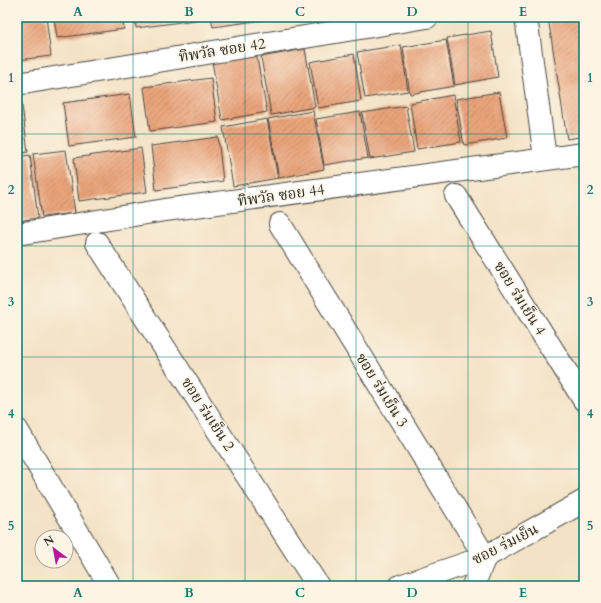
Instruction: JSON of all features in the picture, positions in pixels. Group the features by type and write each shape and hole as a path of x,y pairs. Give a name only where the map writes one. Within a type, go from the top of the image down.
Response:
{"street":[{"name":"ทิพวัล ซอย 42","path":"17,84 427,17"},
{"path":"526,17 545,158"},
{"name":"ทิพวัล ซอย 44","path":"17,234 165,210 545,158 584,154"},
{"name":"ซอย ร่มเย็น 4","path":"456,196 584,400"},
{"name":"ซอย ร่มเย็น 3","path":"280,224 485,557"},
{"name":"ซอย ร่มเย็น 2","path":"97,243 318,586"},
{"path":"17,430 110,586"},
{"name":"ซอย ร่มเย็น","path":"400,586 485,557 584,501"},
{"path":"473,586 485,557"}],"building":[{"path":"17,17 46,17 51,56 18,60"},
{"path":"54,17 122,17 124,29 57,38"},
{"path":"135,17 203,17 203,19 136,28"},
{"path":"211,17 255,17 256,21 213,27"},
{"path":"257,17 276,17 276,18 258,21"},
{"path":"548,17 584,17 584,136 567,139"},
{"path":"491,31 498,77 455,85 447,38"},
{"path":"446,40 454,86 410,94 403,47"},
{"path":"401,45 408,91 365,98 357,52"},
{"path":"305,49 315,107 271,115 261,57"},
{"path":"256,53 267,112 222,120 212,61"},
{"path":"354,54 361,101 318,108 310,62"},
{"path":"211,78 217,122 150,131 144,87"},
{"path":"17,90 20,90 28,152 17,154"},
{"path":"499,92 507,138 464,145 456,99"},
{"path":"130,94 136,137 69,146 63,103"},
{"path":"453,95 461,142 417,149 410,103"},
{"path":"406,106 414,152 370,159 362,113"},
{"path":"313,111 324,169 279,178 268,119"},
{"path":"360,112 368,158 324,165 316,119"},
{"path":"267,119 278,178 233,186 223,127"},
{"path":"218,137 223,181 156,190 151,146"},
{"path":"141,148 147,192 79,201 74,158"},
{"path":"66,150 75,213 42,217 33,154"},
{"path":"30,155 38,218 17,221 17,157"}]}
